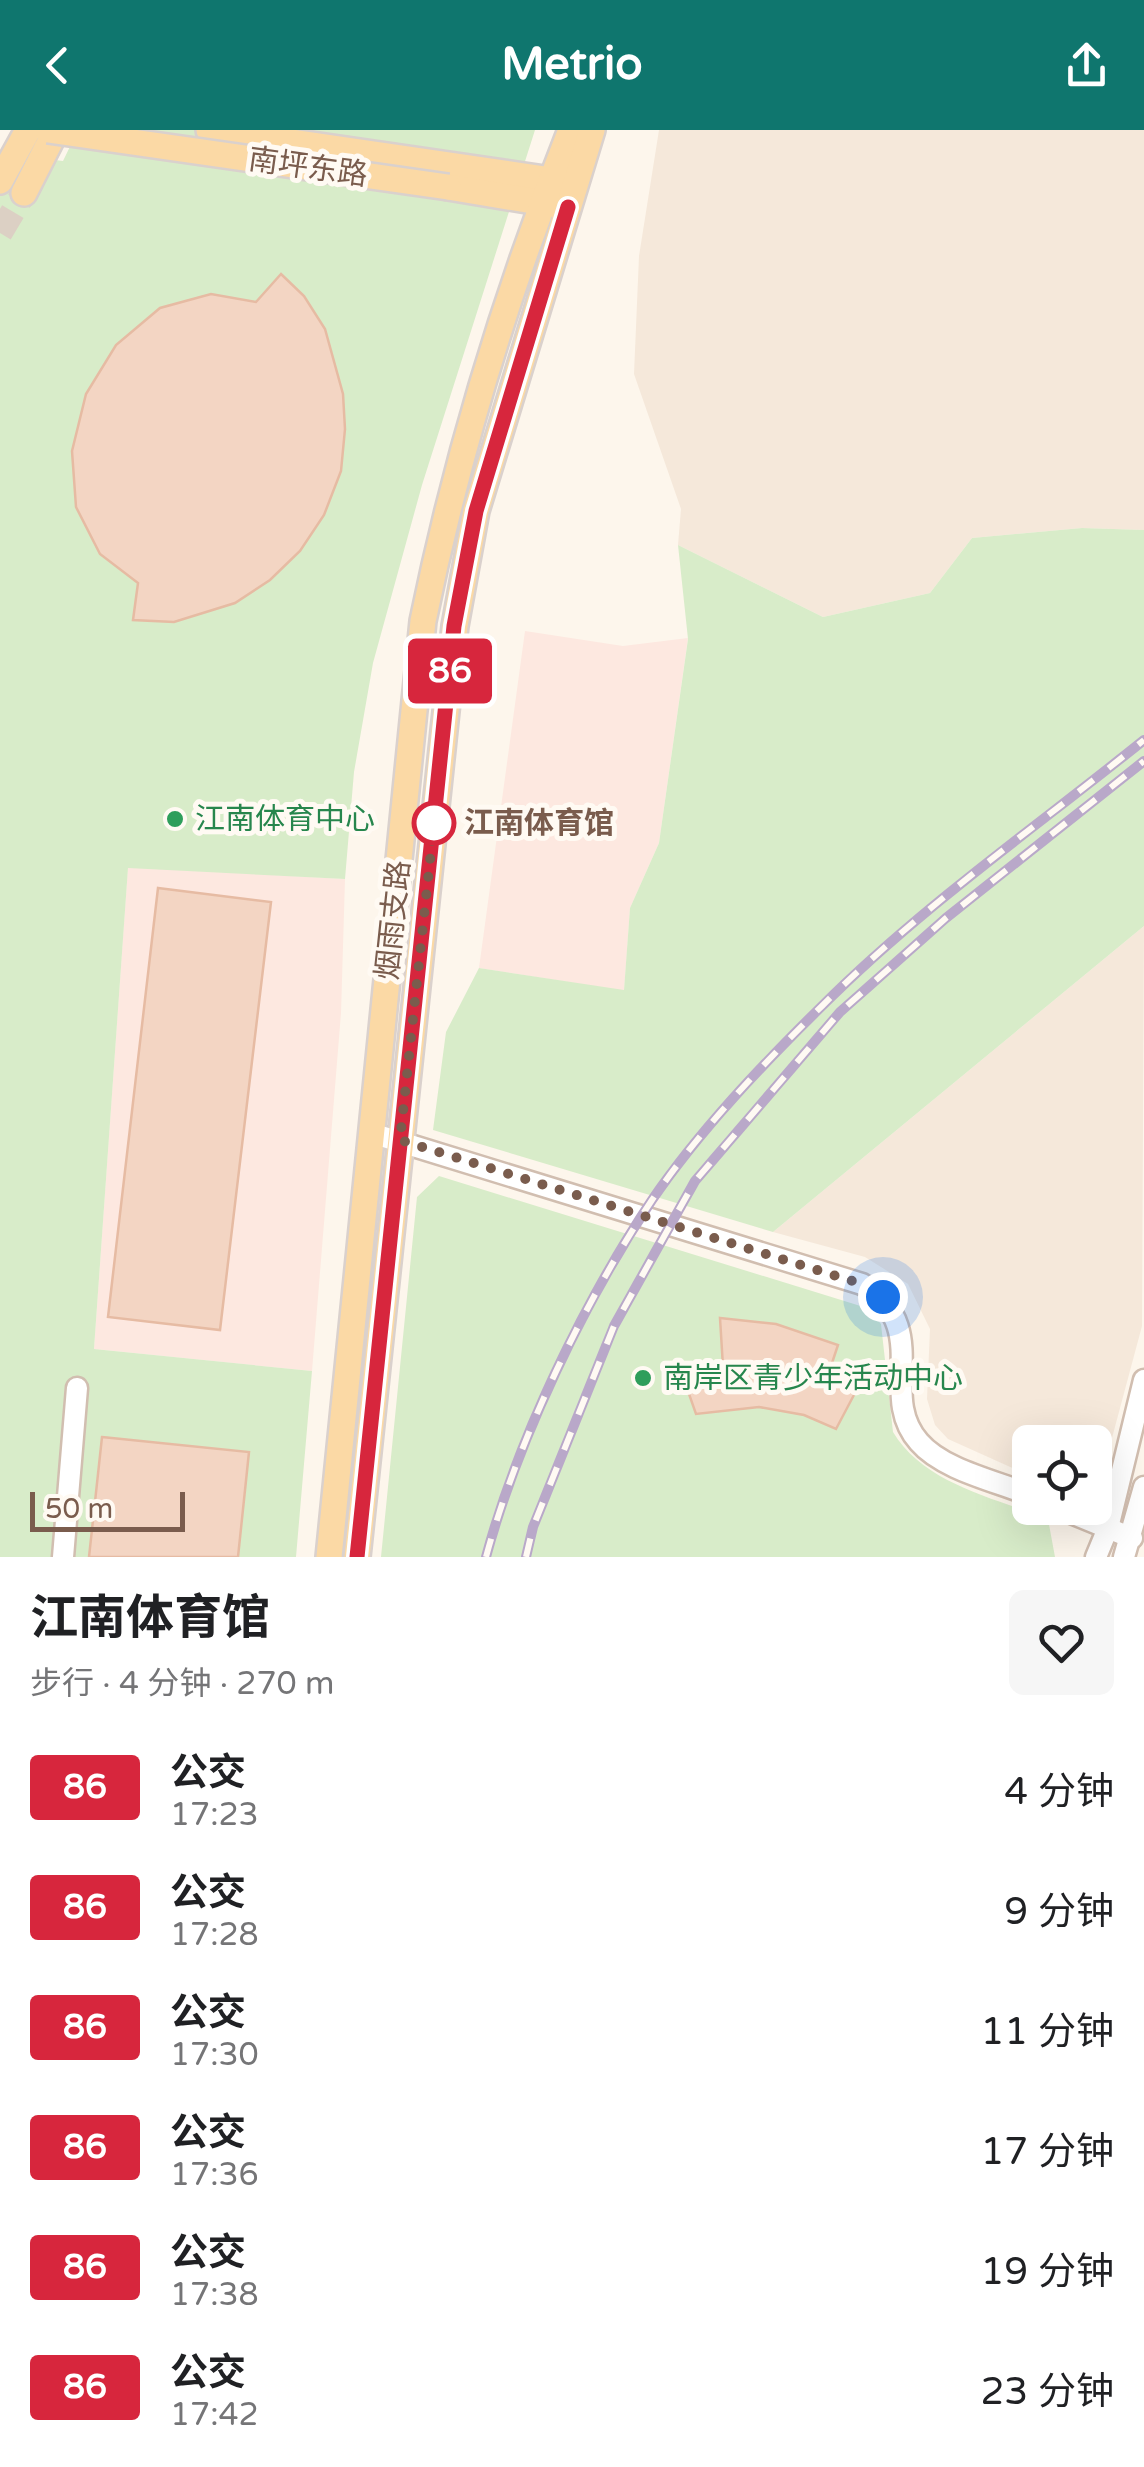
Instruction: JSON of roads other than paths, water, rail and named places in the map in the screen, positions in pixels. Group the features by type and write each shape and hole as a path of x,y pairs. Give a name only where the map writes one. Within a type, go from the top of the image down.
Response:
{"main road":[{"path":"0,181 28,130"},
{"name":"南坪东路","path":"48,130 451,175"},
{"path":"24,193 56,130"},
{"name":"南坪东路","path":"209,130 559,193"},
{"path":"559,193 570,130"},
{"path":"559,193 592,130"},
{"name":"烟雨支路","path":"329,1557 424,621 447,504 559,193"},
{"name":"烟雨支路","path":"357,1557 454,626 476,511 559,193"}],"street":[{"path":"371,1133 862,1284 883,1297 902,1334 905,1412 918,1441 933,1454 1012,1487"},
{"path":"1096,1557 1108,1528 1144,1380"},
{"path":"63,1557 77,1388"},
{"path":"1101,1525 1128,1547 1144,1487"}],"tunnel":[{"path":"0,233 24,193"}],"railway":[{"path":"486,1557 516,1466 555,1373 627,1240 690,1148 799,1028 898,935 1144,740"},
{"path":"526,1557 533,1527 614,1326 695,1181 840,1012 946,918 1144,761"}],"place":[{"name":"江南体育中心","path":"175,819"},
{"name":"江南体育馆","path":"434,823"},
{"name":"南岸区青少年活动中心","path":"643,1378"}]}
